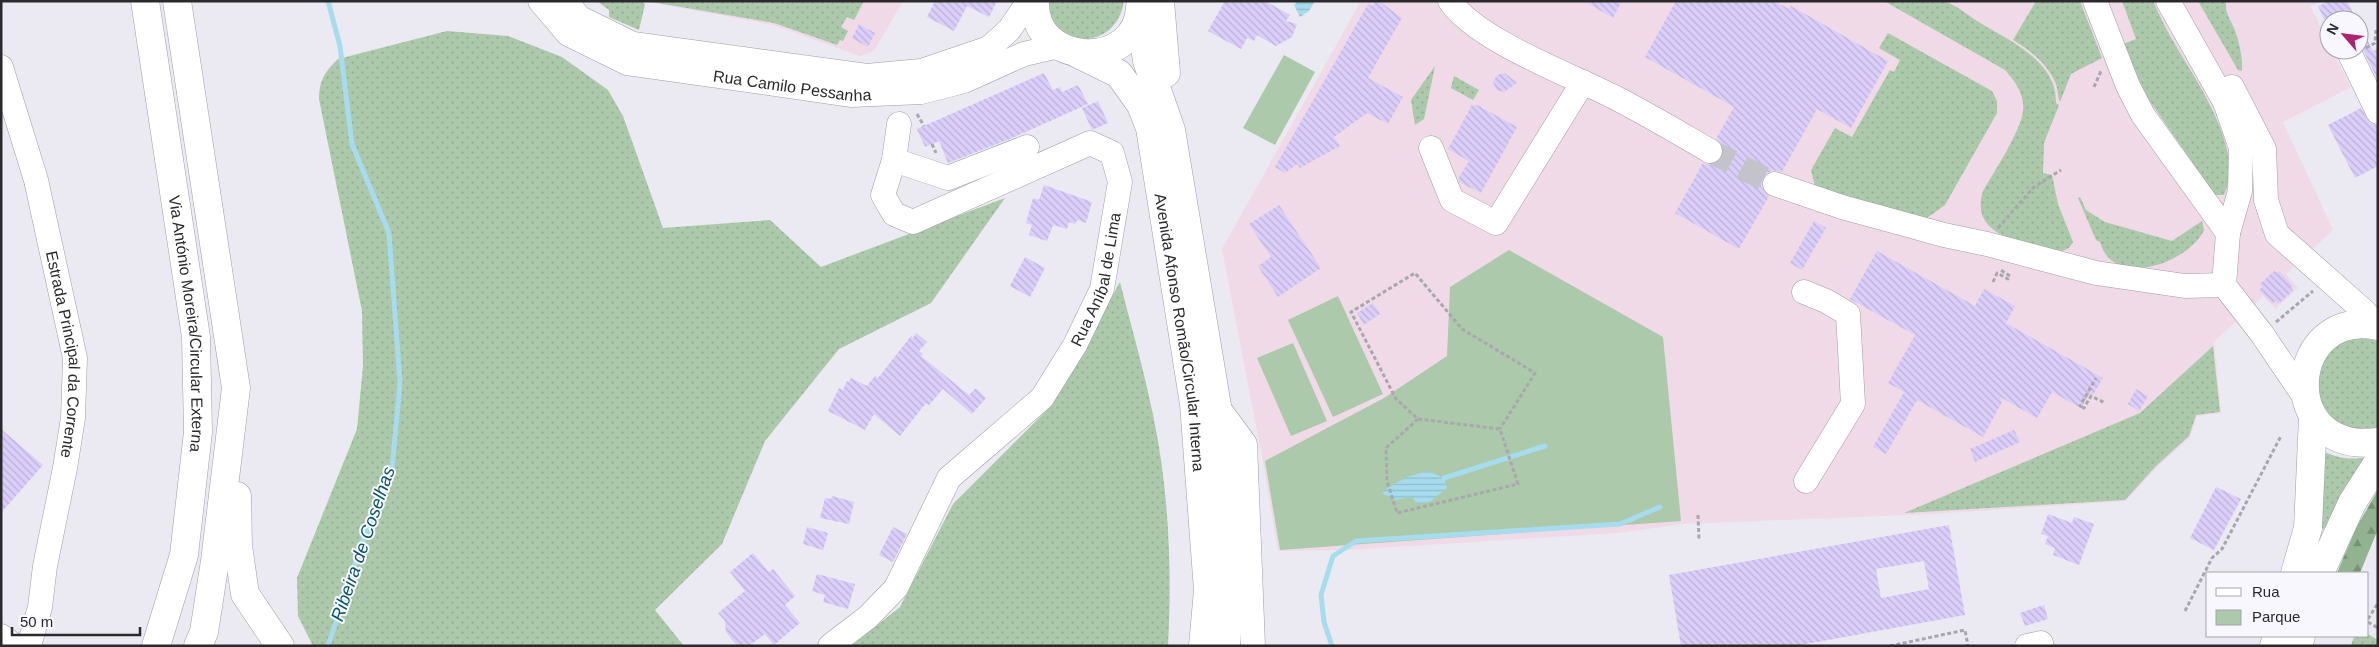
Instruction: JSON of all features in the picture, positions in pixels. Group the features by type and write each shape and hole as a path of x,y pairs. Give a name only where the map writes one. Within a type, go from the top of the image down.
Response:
{"main road":[{"name":"Via António Moreira/Circular Externa","path":"145,1 196,337 197,422 184,555 156,646"},
{"name":"Via António Moreira/Circular Externa","path":"177,1 236,388 215,561 204,632 198,646"},
{"path":"1035,1 1039,23 1047,36 1069,50 1095,54 1117,45 1134,27 1146,5"},
{"name":"Avenida Afonso Romão/Circular Interna","path":"1146,5 1147,62 1171,130 1217,406 1230,592 1226,646"},
{"name":"Avenida Afonso Romão/Circular Interna","path":"1069,50 1119,74 1141,105 1150,128 1194,404 1208,590 1203,646"},
{"path":"2295,572 2308,528 2309,407 2304,376 2309,357 2321,341 2337,330 2356,324 2377,325"},
{"path":"236,388 238,546 245,594 280,646"},
{"path":"2309,407 2326,431 2343,440 2361,444 2378,442"},
{"path":"2320,572 2352,503 2378,462"}],"street":[{"name":"Rua Camilo Pessanha","path":"540,1 568,34 627,63 852,95 921,92 964,80 1024,54 1069,50"},
{"name":"Rua Camilo Pessanha","path":"565,1 580,18 633,44 868,76 921,71 989,48 1009,30 1029,1"},
{"path":"1450,1 1456,11 1488,33 1542,64 1637,109 1710,151"},
{"path":"2094,1 2128,86 2143,115 2228,233"},
{"path":"2168,1 2225,102 2240,148 2240,191 2228,233 2224,285 2262,334 2309,407"},
{"path":"2183,1 2239,99 2264,149 2266,200 2277,234 2365,312 2377,325"},
{"path":"2353,60 2378,112"},
{"name":"Estrada Principal da Corrente","path":"1,67 36,180 74,358 73,418 45,566 40,607 29,646"},
{"path":"1431,148 1452,200 1496,223 1583,82"},
{"path":"878,95 899,124 921,92"},
{"name":"Rua Aníbal de Lima","path":"830,646 868,617 896,588 949,478 1042,398 1075,346 1102,289 1120,182 1112,153 1090,143 913,222 894,214 883,195 894,160 899,124"},
{"path":"894,160 948,178 1026,147"},
{"path":"1775,184 1842,207 2096,273 2156,280 2185,286 2224,285"},
{"path":"1804,292 1826,301 1848,314 1853,404 1806,481"},
{"name":"Avenida Afonso Romão/Circular Interna","path":"1217,406 1245,444 1253,646"},
{"path":"1,636 15,646"}],"path":[{"path":"2375,43 2376,30"},
{"path":"1987,244 2001,223 2034,187 2061,170"},
{"path":"1993,282 1997,273 2008,279 2010,276 1998,269"},
{"path":"1418,418 1386,448 1386,481 1397,513 1518,484 1503,444 1500,430 1535,373 1462,329 1415,273 1352,312 1396,399 1418,418 1500,430"},
{"path":"2262,334 2326,279"},
{"path":"2096,378 2080,406 2084,408 2091,396 2105,403"},
{"path":"2185,611 2212,558 2222,549 2281,436"},
{"path":"1698,515 1699,539"},
{"path":"2369,618 2378,603"},
{"path":"1890,646 1965,630 1968,646"}],"shaded area":[{"path":"643,1 903,1 874,51 860,56 773,25"},
{"path":"1361,1 2324,1 2310,6 2319,24 2319,60 2337,60 2351,87 2283,122 2333,230 2286,274 2298,288 2275,309 2263,296 2214,342 2221,413 2197,416 2190,437 2157,467 2126,501 1930,514 1682,524 1618,533 1345,550 1278,551 1222,249"}],"green space":[{"path":"597,1 640,1 645,4 639,30 609,17 609,10"},
{"path":"646,1 864,1 854,20 847,17 841,27 848,31 843,41 840,40 837,45 774,23"},
{"path":"1048,1 1124,1 1118,18 1109,30 1096,37 1083,39 1070,36 1059,29 1051,17"},
{"path":"1884,1 1946,2 2019,46 2041,65 2049,76 2054,89 2056,103 2059,105 2044,143 2043,173 2052,175 2058,204 2073,242 2069,248 2062,251 2019,241 1993,229 1984,220 1981,207 1983,191 2012,140 2023,111 2021,94 2012,79 2005,70"},
{"path":"2036,1 2080,1 2102,58 2071,74 2060,102 2056,84 2044,64 2013,40"},
{"path":"2122,1 2153,1 2206,98 2224,138 2229,159 2229,178 2224,195 2215,195 2147,97 2123,44 2136,39"},
{"path":"2198,1 2226,1 2227,12 2236,33 2240,49 2242,71 2238,70"},
{"path":"447,31 508,36 562,57 608,90 623,116 663,228 770,220 821,267 1005,198 931,303 839,349 765,441 722,544 655,610 684,646 313,646 298,616 297,578 357,429 363,366 362,311 319,99 320,87 326,72 338,59"},
{"path":"1888,33 1992,91 1997,101 1997,113 1945,205 1927,218 1816,190 1811,170 1835,128 1852,137 1890,70 1894,72 1900,60 1879,48"},
{"path":"1284,55 1315,72 1275,145 1243,128"},
{"path":"1435,66 1424,119 1415,125 1411,100"},
{"path":"1454,76 1479,90 1473,100 1451,88"},
{"path":"2080,197 2086,210 2105,222 2172,241 2202,221 2204,230 2196,242 2183,253 2168,261 2135,268 2120,265 2108,257 2100,242 2096,240 2078,198"},
{"path":"1509,250 1663,337 1681,521 1280,550 1265,461 1384,398 1447,356 1450,287"},
{"path":"1120,282 1142,365 1163,472 1170,588 1168,646 851,646 900,607 953,504 1052,405"},
{"path":"1338,296 1383,394 1333,417 1288,320"},
{"path":"2362,338 2378,341 2378,429 2339,427 2318,404 2316,373 2333,348 2347,340"},
{"path":"1293,343 1327,421 1291,436 1257,358"},
{"path":"2213,346 2220,412 2196,415 2189,436 2156,466 2125,500 1904,513 2140,413"},
{"path":"2320,450 2344,458 2370,457 2328,529 2316,528"},
{"path":"2378,490 2378,529 2360,572 2337,572 2356,528"},
{"path":"2369,635 2378,640 2378,646 2351,646 2354,637 2369,637"}],"water":[{"path":"1298,1 1315,1 1309,11 1300,17 1294,5"},
{"path":"1427,471 1444,478 1447,488 1431,501 1417,504 1412,497 1395,500 1383,494 1384,490 1407,477"}],"building":[{"path":"935,1 997,1 989,17 967,6 954,31 927,17"},
{"path":"1225,1 1265,1 1290,15 1286,21 1297,24 1292,37 1276,46 1257,35 1254,41 1247,38 1241,49 1208,31"},
{"path":"1375,1 1379,1 1402,18 1368,78 1403,97 1388,124 1367,113 1334,137 1340,146 1300,168 1297,164 1285,173 1275,167 1368,4 1372,6"},
{"path":"1584,1 1622,1 1613,18"},
{"path":"1676,1 1774,1 1789,9 1791,6 1888,61 1851,128 1817,109 1782,172 1773,170 1766,174 1761,186 1769,196 1739,249 1675,213 1703,163 1710,165 1716,163 1722,157 1722,145 1716,139 1734,107 1645,57"},
{"path":"2330,1 2347,1 2352,10 2320,10 2318,6"},
{"path":"859,24 875,33 868,47 852,38"},
{"path":"2369,43 2373,51 2378,49 2378,80 2368,60"},
{"path":"1044,73 1053,90 1060,87 1062,92 1078,85 1088,104 1012,138 948,163 939,141 925,147 917,129"},
{"path":"1505,73 1517,83 1504,92 1496,90 1493,82 1497,75"},
{"path":"1098,101 1108,123 1092,130 1082,108"},
{"path":"1472,105 1477,105 1517,127 1481,193 1459,182 1458,179 1469,161 1448,149"},
{"path":"2361,108 2370,123 2378,126 2378,166 2355,178 2328,125"},
{"path":"1044,185 1092,202 1086,223 1077,220 1075,224 1069,222 1067,229 1053,225 1047,241 1029,235 1032,225 1026,223 1033,198 1039,200"},
{"path":"1279,205 1321,268 1278,297 1258,266 1271,257 1249,224"},
{"path":"1814,221 1826,228 1802,270 1790,263"},
{"path":"1877,251 1975,306 1984,289 2015,306 2006,323 2103,378 2093,395 2090,393 2081,408 2052,392 2037,418 2000,397 2002,402 1983,437 1917,400 1886,454 1873,447 1904,392 1888,383 1915,335 1850,299"},
{"path":"1025,257 1045,268 1030,297 1010,286"},
{"path":"2274,271 2277,273 2279,271 2293,286 2291,288 2293,291 2278,304 2275,301 2273,304 2259,290 2262,287 2260,284"},
{"path":"1373,303 1380,314 1364,325 1357,313"},
{"path":"916,333 927,342 919,351 923,354 921,356 969,395 976,388 986,398 972,414 943,389 929,405 926,403 900,436 874,414 865,430 828,411 839,388 843,390 847,381 849,382 851,378 867,386 875,376 878,378 911,336 913,338"},
{"path":"2136,389 2148,396 2139,411 2128,404"},
{"path":"1,429 43,465 1,513"},
{"path":"2014,430 2020,442 1975,462 1970,449"},
{"path":"2216,487 2241,499 2214,550 2190,538"},
{"path":"832,496 854,502 849,524 820,518 825,498 831,499"},
{"path":"2048,514 2072,523 2074,517 2094,524 2079,565 2053,555 2055,548 2045,544 2048,536 2041,534"},
{"path":"1949,525 1965,615 1795,646 1681,646 1669,575","holes":["1924,561 1929,589 1881,598 1876,569"]},
{"path":"807,527 828,533 823,550 803,544"},
{"path":"893,527 907,534 893,562 879,555"},
{"path":"753,553 769,572 773,569 795,596 785,605 800,623 774,645 765,634 749,646 737,646 726,632 725,621 718,613 745,591 730,572"},
{"path":"817,574 855,584 848,609 823,602 825,595 812,591"},
{"path":"2044,605 2048,619 2025,626 2020,613"}],"waterway":[{"name":"Ribeira de Coselhas","path":"328,1 340,46 352,144 389,233 400,383 392,469 361,545 328,646"},
{"path":"1444,478 1545,446"},
{"path":"1332,646 1324,622 1321,595 1333,556 1356,541 1620,524 1660,507"}],"tunnel":[{"path":"1710,151 1775,184"}]}
